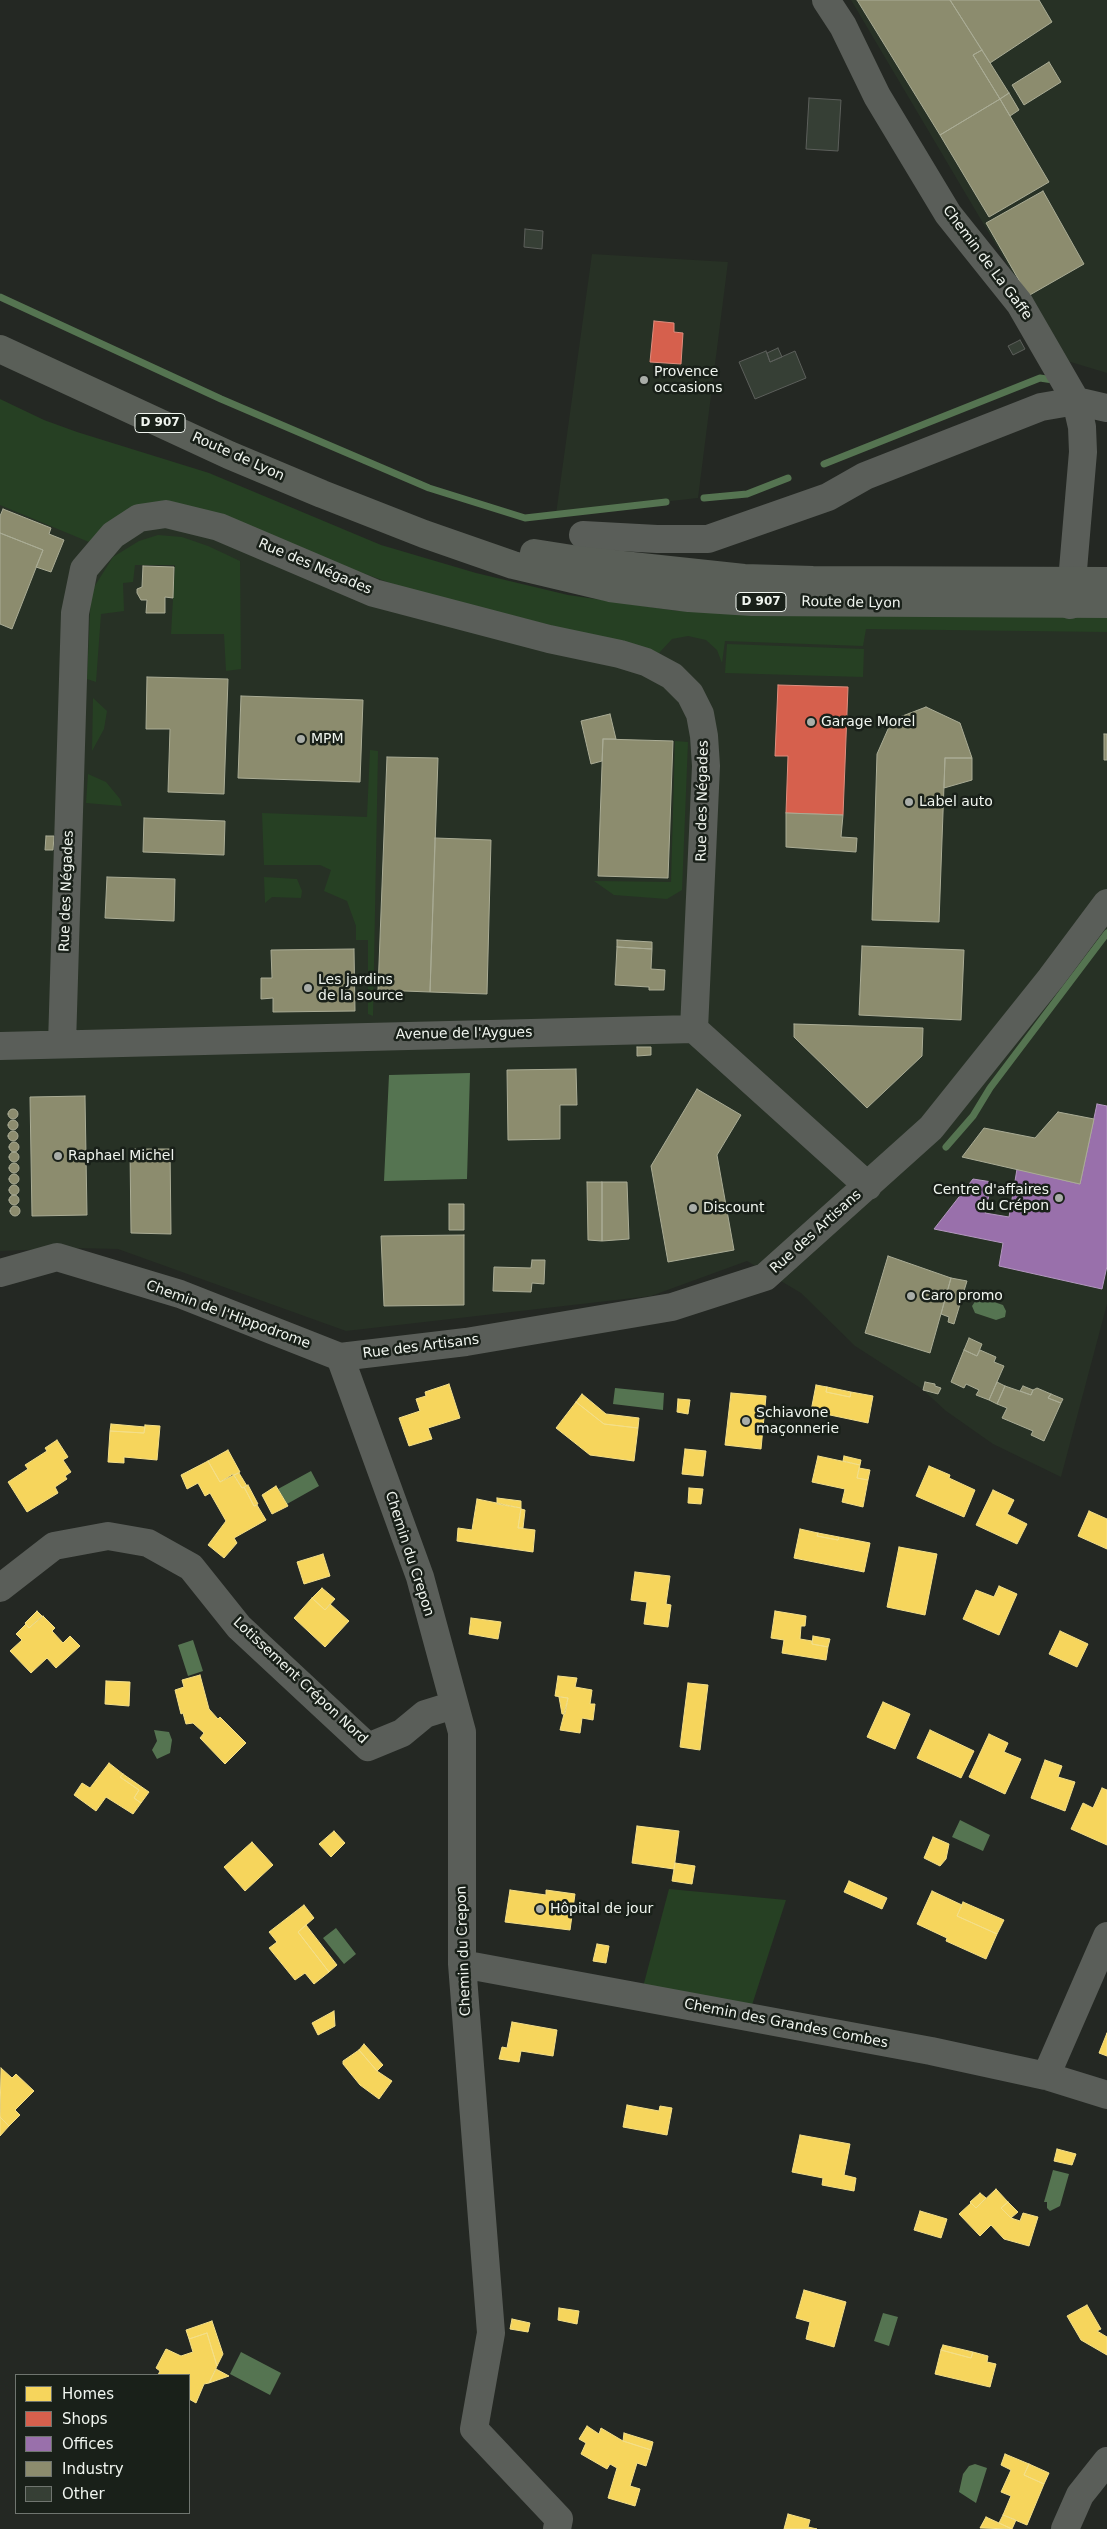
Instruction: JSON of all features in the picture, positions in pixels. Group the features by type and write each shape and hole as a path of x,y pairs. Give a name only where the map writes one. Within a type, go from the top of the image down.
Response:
{"main road":[{"name":"Route de Lyon","path":"0,349 229,455 424,534 513,565 610,588 688,598 769,602 1071,593 1107,581"},
{"name":"Route de Lyon","path":"1071,593 1107,604"}],"street":[{"name":"Chemin de La Gaffe","path":"826,0 843,26 877,96 948,214 1020,304 1076,401 1082,427 1084,452 1071,593"},
{"path":"584,535 657,539 708,539 828,497 865,476 1040,407 1076,401 1107,408"},
{"name":"Rue des Négades","path":"62,1044 75,613 84,569 113,535 139,518 166,514 219,527 374,592 549,639 620,654 646,662 672,676 690,694 700,714 706,766 694,1029"},
{"name":"Rue des Artisans","path":"340,1357 466,1342 672,1307 765,1277 931,1128 1046,984 1107,903"},
{"path":"694,1029 868,1186"},
{"name":"Avenue de l'Aygues","path":"0,1046 694,1029"},
{"name":"Chemin de l'Hippodrome","path":"0,1273 57,1258 180,1294 340,1357"},
{"name":"Chemin du Crepon","path":"340,1357 420,1577 462,1732 462,1964 491,2333 474,2429 559,2519 556,2529"},
{"name":"Lotissement Crépon Nord","path":"0,1588 54,1546 108,1536 148,1542 191,1567 239,1627 368,1747 402,1733 425,1714 454,1704"},
{"path":"1046,2076 1107,1936"},
{"name":"Chemin des Grandes Combes","path":"462,1964 931,2051 1046,2076 1107,2095"},
{"path":"1065,2529 1080,2495 1107,2462"}],"shaded area":[{"path":"851,0 1107,0 1107,373 1064,360"},
{"name":"Provence occasions","path":"592,254 728,262 698,498 556,514"},
{"path":"0,399 44,420 77,432 209,473 381,545 476,573 568,595 678,611 1107,616 1107,632 866,629 863,646 725,641 722,663 717,650 706,640 688,636 672,639 659,653 404,588 308,553 204,511 89,542 0,505"},
{"path":"0,404 114,461 463,579 699,623 1107,625 1107,1304 1061,1477 993,1444 946,1411 922,1389 855,1346 801,1293 747,1261 651,1296 346,1331 118,1249 75,1248 0,1251"},
{"path":"158,535 182,537 208,546 240,561 241,669 226,671 224,634 171,634 175,565 135,565 133,582 123,583 124,611 101,614 96,682 87,679 91,592 113,557 139,541"},
{"path":"727,644 864,649 863,677 725,673"},
{"path":"93,698 107,711 104,729 92,751"},
{"path":"675,741 688,742 682,890 667,899 614,895 594,881 671,882"},
{"path":"370,750 378,751 373,1016 368,1014 368,940 356,940 356,926 347,901 324,891 331,870 320,865 264,865 262,813 367,817"},
{"path":"88,774 106,782 120,799 122,806 86,803"},
{"path":"264,877 297,879 302,891 301,898 272,897 265,903"},
{"path":"470,1073 467,1179 384,1181 389,1075"},
{"path":"982,1298 1003,1305 1006,1311 1005,1317 996,1320 975,1313 972,1306 976,1300"},
{"path":"615,1388 664,1393 663,1410 613,1404"},
{"path":"311,1471 319,1486 287,1504 278,1489"},
{"path":"193,1640 203,1671 188,1676 178,1645"},
{"path":"154,1730 169,1732 172,1740 170,1753 157,1759 152,1750 157,1741"},
{"path":"960,1820 990,1835 983,1851 952,1837"},
{"path":"669,1889 786,1900 752,2005 643,1987"},
{"path":"336,1928 356,1954 344,1964 323,1938"},
{"path":"1053,2170 1069,2174 1060,2206 1050,2211 1047,2208 1047,2202 1044,2202"},
{"path":"883,2313 898,2317 889,2346 874,2341"},
{"path":"241,2352 281,2373 270,2395 230,2374"},
{"path":"975,2464 987,2468 976,2503 959,2492 963,2474 969,2466"}],"building: Homes":[{"path":"449,1384 460,1418 428,1428 432,1439 409,1446 399,1418 420,1411 416,1399 426,1396 425,1392"},
{"path":"816,1385 827,1387 826,1392 850,1397 851,1392 873,1396 868,1423 811,1411"},
{"path":"827,1387 851,1392 850,1397 826,1392"},
{"name":"Schiavone maçonnerie","path":"731,1393 766,1396 761,1449 725,1445"},
{"path":"582,1394 606,1414 639,1418 638,1428 604,1424 576,1402"},
{"path":"678,1399 690,1400 688,1414 677,1412"},
{"path":"576,1402 604,1424 638,1428 634,1461 590,1455 556,1428"},
{"path":"111,1424 145,1427 144,1433 110,1431"},
{"path":"145,1425 160,1426 157,1460 124,1457 124,1463 108,1462 110,1431 144,1433"},
{"path":"57,1440 68,1457 63,1460 71,1472 65,1476 67,1479 55,1487 58,1493 27,1512 8,1482 28,1469 25,1465 47,1451 45,1448"},
{"path":"685,1449 706,1451 703,1476 682,1474"},
{"path":"228,1450 240,1472 220,1482 208,1461"},
{"path":"818,1456 860,1465 857,1478 868,1480 863,1507 842,1502 845,1489 812,1482"},
{"path":"844,1456 861,1460 860,1465 843,1461"},
{"path":"208,1461 220,1482 233,1474 242,1488 244,1487 254,1506 257,1505 266,1520 234,1538 237,1543 224,1558 208,1545 226,1521 210,1493 205,1496 198,1483 187,1489 181,1475"},
{"path":"929,1466 950,1475 949,1478 975,1490 964,1517 916,1496"},
{"path":"859,1468 870,1470 868,1480 857,1478"},
{"path":"239,1473 247,1486 242,1488 234,1475"},
{"path":"248,1485 258,1504 254,1506 244,1487"},
{"path":"276,1486 288,1506 272,1514 262,1495"},
{"path":"689,1488 703,1489 701,1504 688,1503"},
{"path":"993,1490 1014,1500 1007,1514 1027,1524 1017,1544 976,1525"},
{"path":"497,1498 521,1501 521,1508 497,1504"},
{"path":"477,1499 521,1508 518,1528 535,1530 533,1552 457,1541 458,1528 472,1530"},
{"path":"521,1509 525,1510 523,1528 518,1528"},
{"path":"1089,1511 1107,1519 1107,1549 1078,1536"},
{"path":"800,1529 818,1533 817,1536 838,1540 839,1537 870,1543 864,1572 794,1558"},
{"path":"818,1533 839,1537 838,1540 817,1536"},
{"path":"899,1547 937,1554 925,1615 887,1607"},
{"path":"323,1554 330,1576 304,1584 297,1562"},
{"path":"635,1572 670,1576 666,1604 671,1605 668,1627 644,1624 647,1602 631,1600"},
{"path":"999,1586 1017,1594 999,1635 963,1619 976,1590 994,1597"},
{"path":"322,1588 335,1599 325,1610 312,1598"},
{"path":"312,1598 325,1610 330,1604 349,1621 325,1647 294,1618"},
{"path":"37,1611 42,1616 29,1628 25,1623"},
{"path":"775,1611 806,1616 805,1626 801,1626 800,1639 812,1641 812,1644 828,1647 826,1660 782,1653 784,1640 771,1638"},
{"path":"43,1616 55,1628 52,1631 63,1643 70,1636 80,1646 56,1668 47,1658 31,1673 10,1651 22,1640 16,1634 26,1624 29,1628"},
{"path":"471,1618 501,1622 498,1639 469,1634"},
{"path":"1060,1631 1088,1644 1077,1667 1049,1654"},
{"path":"813,1636 830,1639 828,1647 812,1644"},
{"path":"200,1675 209,1709 218,1719 220,1717 246,1743 225,1764 200,1738 204,1733 193,1723 186,1724 183,1713 181,1714 175,1690 184,1687 182,1680"},
{"path":"558,1676 577,1678 575,1687 592,1690 590,1704 595,1704 593,1720 582,1718 580,1733 560,1730 568,1698 555,1696"},
{"path":"106,1681 130,1682 129,1706 105,1704"},
{"path":"688,1683 708,1685 700,1750 680,1747"},
{"path":"559,1697 568,1698 565,1714 562,1714"},
{"path":"883,1702 910,1714 895,1749 867,1737"},
{"path":"930,1730 974,1751 961,1778 917,1758"},
{"path":"989,1734 1008,1743 1004,1752 1021,1759 1005,1794 969,1777"},
{"path":"1045,1760 1062,1766 1058,1777 1075,1782 1065,1811 1031,1798"},
{"path":"109,1763 123,1774 120,1777 139,1790 134,1798 141,1803 133,1814 106,1797 96,1811 74,1795 82,1783 90,1788"},
{"path":"123,1774 149,1792 141,1803 134,1798 139,1790 120,1777"},
{"path":"1102,1788 1107,1790 1107,1845 1071,1829 1083,1803 1093,1808"},
{"path":"637,1826 679,1831 674,1869 632,1863"},
{"path":"334,1831 345,1843 331,1857 319,1844"},
{"path":"933,1837 949,1844 946,1859 940,1866 924,1858"},
{"path":"252,1842 273,1865 245,1891 224,1867"},
{"path":"675,1863 695,1866 692,1884 672,1881"},
{"path":"849,1881 887,1898 882,1909 844,1892"},
{"name":"Hôpital de jour","path":"510,1890 546,1895 546,1890 575,1894 570,1930 505,1922"},
{"path":"932,1891 962,1905 957,1916 997,1934 986,1959 946,1941 947,1938 917,1924"},
{"path":"963,1902 1004,1920 997,1934 957,1916"},
{"path":"304,1905 314,1918 298,1932 329,1972 314,1984 305,1973 295,1980 269,1948 277,1942 269,1932"},
{"path":"306,1925 337,1965 329,1972 298,1932"},
{"path":"597,1944 609,1946 606,1963 593,1961"},
{"path":"334,2011 335,2026 318,2035 312,2023"},
{"path":"512,2022 557,2030 553,2056 521,2051 519,2062 499,2059 502,2047 507,2048"},
{"path":"1107,2033 1107,2056 1099,2053"},
{"path":"364,2044 383,2065 377,2071 359,2050"},
{"path":"359,2050 377,2071 392,2081 379,2099 360,2085 343,2064 343,2061"},
{"path":"1,2068 12,2078 16,2074 34,2091 15,2110 20,2115 9,2126 0,2117"},
{"path":"627,2105 659,2111 660,2106 672,2108 667,2135 623,2127"},
{"path":"0,2117 9,2126 0,2136"},
{"path":"800,2135 850,2144 844,2175 856,2178 854,2191 822,2185 823,2178 792,2172"},
{"path":"1057,2149 1076,2154 1072,2165 1054,2161"},
{"path":"996,2189 1008,2202 1001,2208 1011,2218 1020,2221 1023,2213 1038,2217 1029,2246 1004,2239 991,2225 980,2236 959,2214 971,2203 976,2208"},
{"path":"980,2193 986,2198 976,2208 970,2202"},
{"path":"1008,2202 1018,2212 1011,2218 1001,2208"},
{"path":"920,2211 947,2219 941,2238 914,2230"},
{"path":"804,2290 846,2302 834,2347 806,2339 810,2322 796,2318"},
{"path":"1087,2305 1101,2329 1097,2331 1107,2337 1107,2355 1081,2340 1067,2316"},
{"path":"559,2308 579,2311 577,2324 558,2320"},
{"path":"512,2319 530,2323 528,2332 510,2329"},
{"path":"212,2321 223,2354 217,2366 207,2333 189,2339 186,2330"},
{"path":"207,2333 217,2366 209,2383 204,2384 196,2403 190,2400 190,2374 158,2374 160,2371 156,2368 166,2349 181,2356 193,2352 189,2339"},
{"path":"943,2345 973,2352 971,2358 941,2350"},
{"path":"941,2350 971,2358 973,2352 988,2356 987,2362 996,2364 990,2387 935,2374"},
{"path":"216,2369 229,2376 209,2383"},
{"path":"587,2426 599,2434 601,2428 623,2441 651,2450 646,2466 637,2463 630,2486 640,2489 635,2506 608,2498 617,2468 610,2464 607,2469 581,2454 586,2443 579,2439"},
{"path":"624,2433 653,2442 651,2450 623,2441"},
{"path":"1005,2454 1029,2464 1024,2475 1044,2484 1027,2525 1003,2515 1011,2496 1001,2492 1011,2470 1001,2465"},
{"path":"1029,2464 1049,2473 1044,2484 1024,2475"},
{"path":"788,2514 810,2520 808,2527 817,2529 784,2529"},
{"path":"1003,2515 1016,2520 1012,2529 999,2523"},
{"path":"986,2517 1012,2529 980,2528"}],"building: Shops":[{"path":"654,321 674,323 674,332 683,333 681,364 650,362"},
{"name":"Garage Morel","path":"778,685 848,687 843,815 786,813 788,756 775,756"}],"building: Offices":[{"name":"Centre d'affaires du Crépon","path":"1097,1104 1107,1106 1107,1266 1102,1289 999,1266 1003,1243 934,1229 973,1179 992,1182 985,1213 1009,1217 1017,1169 1080,1184"}],"building: Industry":[{"path":"857,0 950,0 982,50 973,55 1000,99 940,135"},
{"path":"950,0 1039,0 1052,22 990,63"},
{"path":"982,50 1009,93 1000,99 973,55"},
{"path":"1049,62 1061,82 1024,105 1012,85"},
{"path":"1009,93 1019,110 1010,116 1000,99"},
{"path":"1000,99 1049,182 989,217 940,135"},
{"path":"1043,191 1084,264 1028,296 986,223"},
{"path":"3,509 51,528 49,534 64,540 51,572 36,567 43,550 0,533 0,516"},
{"path":"0,533 43,550 12,629 0,624"},
{"path":"143,566 174,567 173,598 165,597 165,613 146,613 147,600 141,600 137,593 137,589 142,587"},
{"path":"147,677 228,679 224,794 168,792 170,729 146,729"},
{"name":"MPM","path":"241,696 363,700 360,782 238,778"},
{"name":"Label auto","path":"926,707 960,723 972,758 945,758 939,922 872,920 877,754 892,720"},
{"path":"610,714 616,739 603,739 602,761 591,764 581,721"},
{"path":"1104,734 1107,734 1107,760 1104,760"},
{"path":"603,739 673,741 668,878 598,876"},
{"path":"387,757 438,758 430,992 378,990"},
{"path":"945,758 972,758 972,780 944,788"},
{"path":"786,813 843,815 841,837 857,838 856,852 786,847"},
{"path":"144,818 225,821 224,855 143,852"},
{"path":"46,836 54,836 53,850 45,850"},
{"path":"435,838 491,840 487,994 430,992"},
{"path":"107,877 175,879 174,921 105,918"},
{"path":"617,940 652,942 652,949 617,947"},
{"path":"862,946 964,950 961,1020 859,1015"},
{"path":"617,947 652,949 651,969 665,970 664,990 649,990 649,987 615,985"},
{"name":"Les jardins de la source","path":"354,949 355,1011 273,1012 273,998 261,999 261,978 272,978 271,950"},
{"path":"794,1024 923,1028 922,1056 867,1108 794,1037"},
{"path":"637,1047 651,1047 651,1055 637,1056"},
{"path":"576,1069 577,1105 560,1105 560,1139 508,1140 507,1070"},
{"name":"Discount","path":"697,1089 741,1115 717,1155 734,1250 668,1262 651,1166"},
{"name":"Raphael Michel","path":"85,1096 87,1215 32,1216 30,1097"},
{"path":"11,1109 15,1109 18,1114 17,1118 11,1119 8,1116 8,1112"},
{"path":"1058,1112 1094,1119 1080,1184 962,1157 984,1128 1035,1138"},
{"path":"11,1120 15,1120 18,1125 17,1129 11,1130 8,1127 8,1123"},
{"path":"11,1131 15,1131 18,1136 17,1140 11,1141 8,1138 8,1134"},
{"path":"12,1142 16,1142 19,1147 18,1151 12,1152 9,1149 9,1145"},
{"path":"130,1149 170,1149 171,1234 131,1233"},
{"path":"12,1152 16,1152 19,1157 18,1161 12,1162 9,1159 9,1155"},
{"path":"12,1163 16,1163 19,1168 18,1172 12,1173 9,1170 9,1166"},
{"path":"12,1174 16,1174 19,1179 18,1183 12,1184 9,1181 9,1177"},
{"path":"587,1182 602,1182 602,1241 588,1240"},
{"path":"602,1182 627,1182 629,1239 602,1241"},
{"path":"12,1185 16,1185 19,1190 18,1194 12,1195 9,1192 9,1188"},
{"path":"12,1195 16,1195 19,1200 18,1204 12,1205 9,1202 9,1198"},
{"path":"449,1204 464,1204 464,1230 449,1230"},
{"path":"13,1206 17,1206 20,1211 19,1215 13,1216 10,1213 10,1209"},
{"path":"464,1235 464,1305 384,1306 381,1236"},
{"name":"Caro promo","path":"888,1256 951,1278 930,1353 865,1333"},
{"path":"532,1260 545,1260 544,1284 532,1283 531,1292 493,1291 494,1267 531,1268"},
{"path":"951,1278 967,1281 954,1324 948,1322 949,1317 941,1314"},
{"path":"969,1338 982,1344 977,1356 964,1350"},
{"path":"964,1350 977,1356 980,1350 996,1357 994,1362 1004,1366 989,1400 976,1395 979,1390 966,1384 964,1388 951,1382"},
{"path":"925,1382 935,1384 935,1386 941,1388 938,1394 923,1390"},
{"path":"997,1382 1005,1386 997,1404 989,1400"},
{"path":"1005,1386 1031,1395 1033,1390 1037,1388 1051,1394 1048,1398 1061,1403 1044,1441 1031,1435 1033,1431 1002,1418 1007,1408 997,1404"},
{"path":"1023,1386 1033,1390 1031,1395 1020,1391"},
{"path":"1051,1394 1063,1399 1061,1403 1048,1398"}],"building: Other":[{"path":"809,98 841,100 838,151 806,149"},
{"path":"525,229 543,231 542,249 524,247"},
{"path":"1020,340 1025,349 1013,355 1008,346"},
{"path":"778,348 782,357 770,362 767,353"},
{"path":"766,351 770,362 795,351 806,378 755,399 739,362"}],"waterway":[{"path":"0,297 221,399 429,488 525,518 666,502"},
{"path":"824,464 1040,378 1053,380"},
{"path":"704,498 747,494 788,478"},
{"path":"946,1147 973,1116 990,1088 1107,933"}],"place":[{"name":"Provence occasions","path":"644,380"},
{"name":"Garage Morel","path":"811,722"},
{"name":"MPM","path":"301,739"},
{"name":"Label auto","path":"909,802"},
{"name":"Les jardins de la source","path":"308,988"},
{"name":"Raphael Michel","path":"58,1156"},
{"name":"Centre d'affaires du Crépon","path":"1059,1198"},
{"name":"Discount","path":"693,1208"},
{"name":"Caro promo","path":"911,1296"},
{"name":"Schiavone maçonnerie","path":"746,1421"},
{"name":"Hôpital de jour","path":"540,1909"}]}
